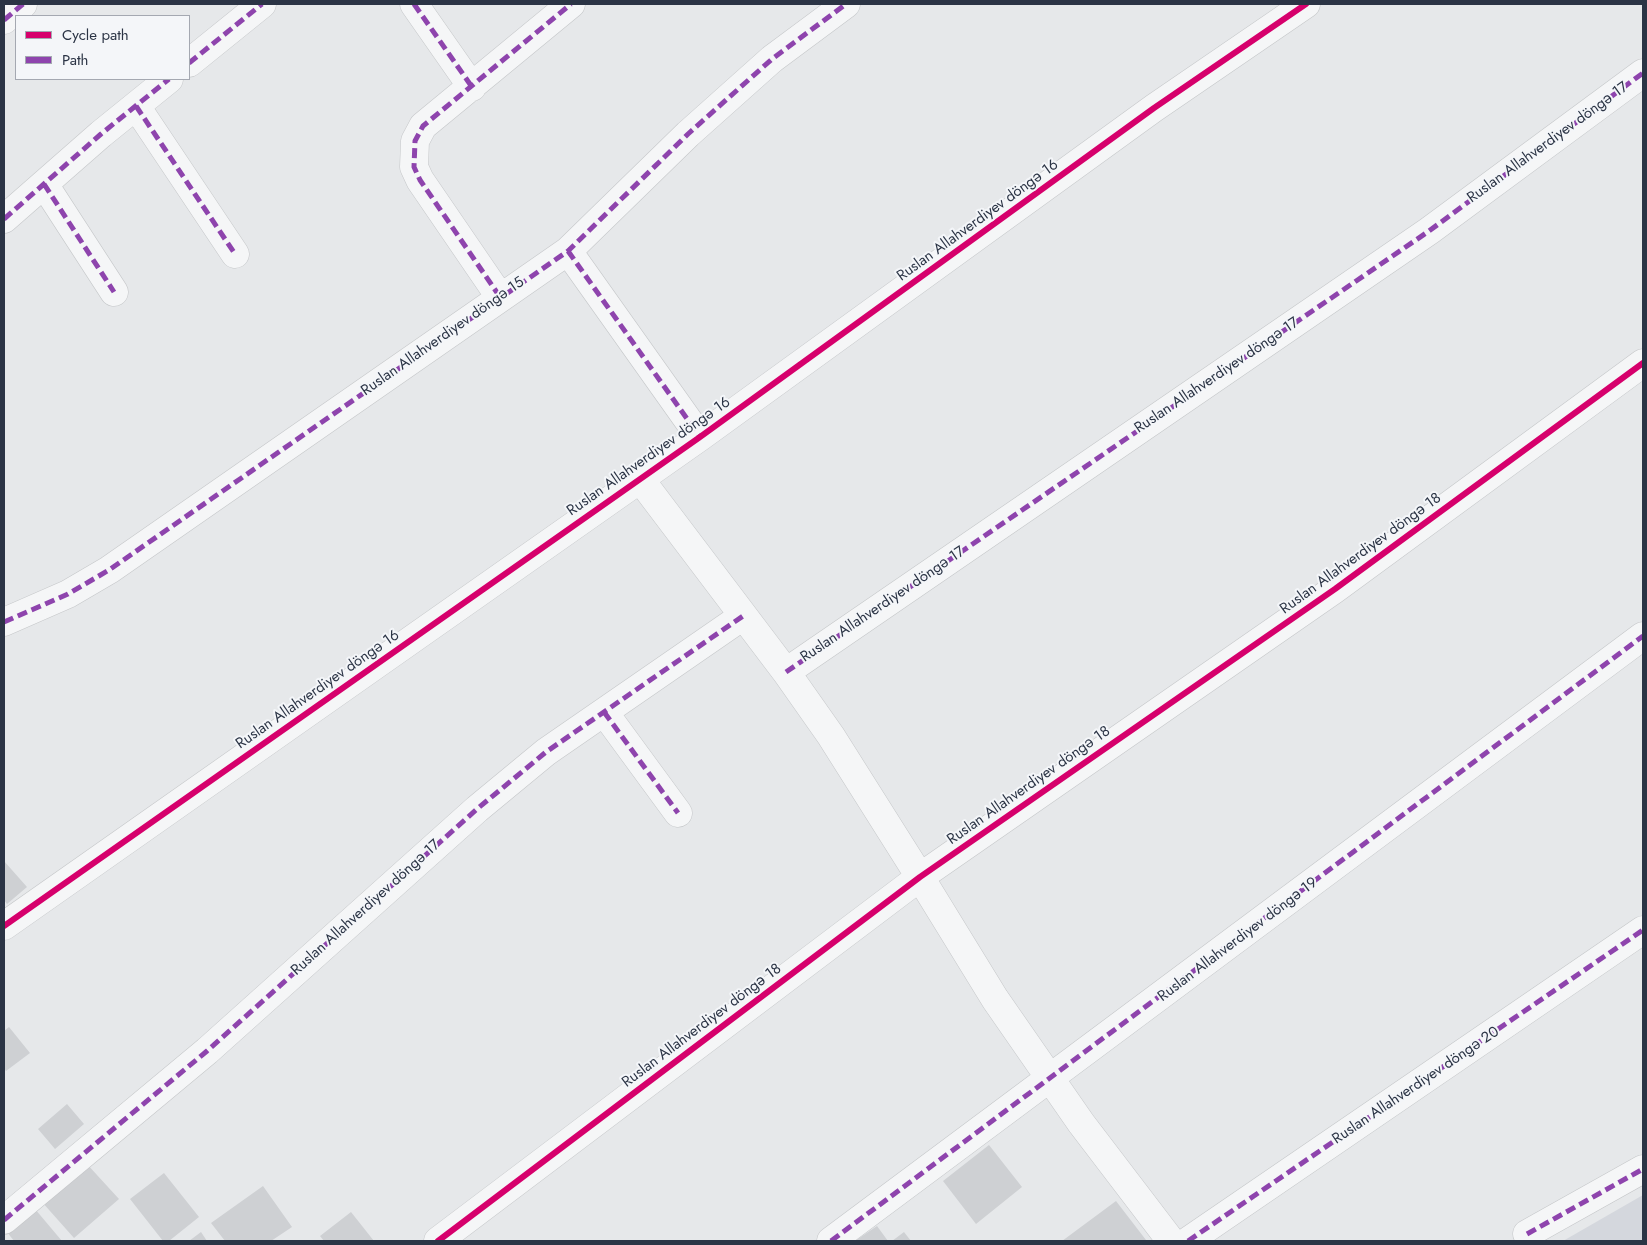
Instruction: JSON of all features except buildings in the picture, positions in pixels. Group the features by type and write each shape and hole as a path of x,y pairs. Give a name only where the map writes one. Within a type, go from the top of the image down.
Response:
{"street":[{"path":"4,20 23,4"},
{"path":"190,62 262,4"},
{"path":"414,4 472,87"},
{"path":"500,297 420,180 414,167 415,141 423,126 570,4"},
{"name":"Ruslan Allahverdiyev döngə 15","path":"4,622 68,594 110,570 568,251 702,122 772,59 846,4"},
{"name":"Ruslan Allahverdiyev döngə 16","path":"4,926 700,437 1154,108 1306,4"},
{"name":"Ruslan Allahverdiyev döngə 17","path":"786,672 1429,231 1643,73"},
{"path":"4,219 168,80"},
{"path":"136,106 235,254"},
{"path":"44,184 114,292"},
{"path":"568,251 700,437"},
{"name":"Ruslan Allahverdiyev döngə 18","path":"438,1241 920,877 1336,589 1643,363"},
{"path":"640,479 786,672 831,736 995,998 1050,1080 1172,1241"},
{"name":"Ruslan Allahverdiyev döngə 17","path":"4,1220 207,1050 477,809 546,752 743,616"},
{"name":"Ruslan Allahverdiyev döngə 19","path":"831,1241 1050,1080 1643,636"},
{"path":"604,712 678,812"},
{"name":"Ruslan Allahverdiyev döngə 20","path":"1188,1241 1643,930"},
{"path":"1527,1234 1643,1169"}],"shaded area":[{"path":"1643,1195 1643,1241 1563,1241"}],"marked path":[{"path":"4,20 23,4"},
{"path":"190,62 262,4"},
{"path":"414,4 472,87"},
{"path":"500,297 420,180 414,167 415,141 423,126 571,4"},
{"path":"4,622 68,594 109,570 568,251 688,134 772,59 846,4"},
{"path":"786,672 1429,231 1643,73"},
{"path":"4,219 101,134 168,80"},
{"path":"136,106 235,254"},
{"path":"44,184 114,292"},
{"path":"568,251 700,437"},
{"path":"4,1220 207,1051 477,809 546,752 743,616"},
{"path":"831,1241 1643,636"},
{"path":"604,712 678,813"},
{"path":"1188,1241 1643,930"},
{"path":"1527,1234 1643,1169"}],"cycle path":[{"path":"4,926 700,437 1154,108 1306,4"},
{"path":"438,1241 920,877 1335,589 1643,363"}]}
